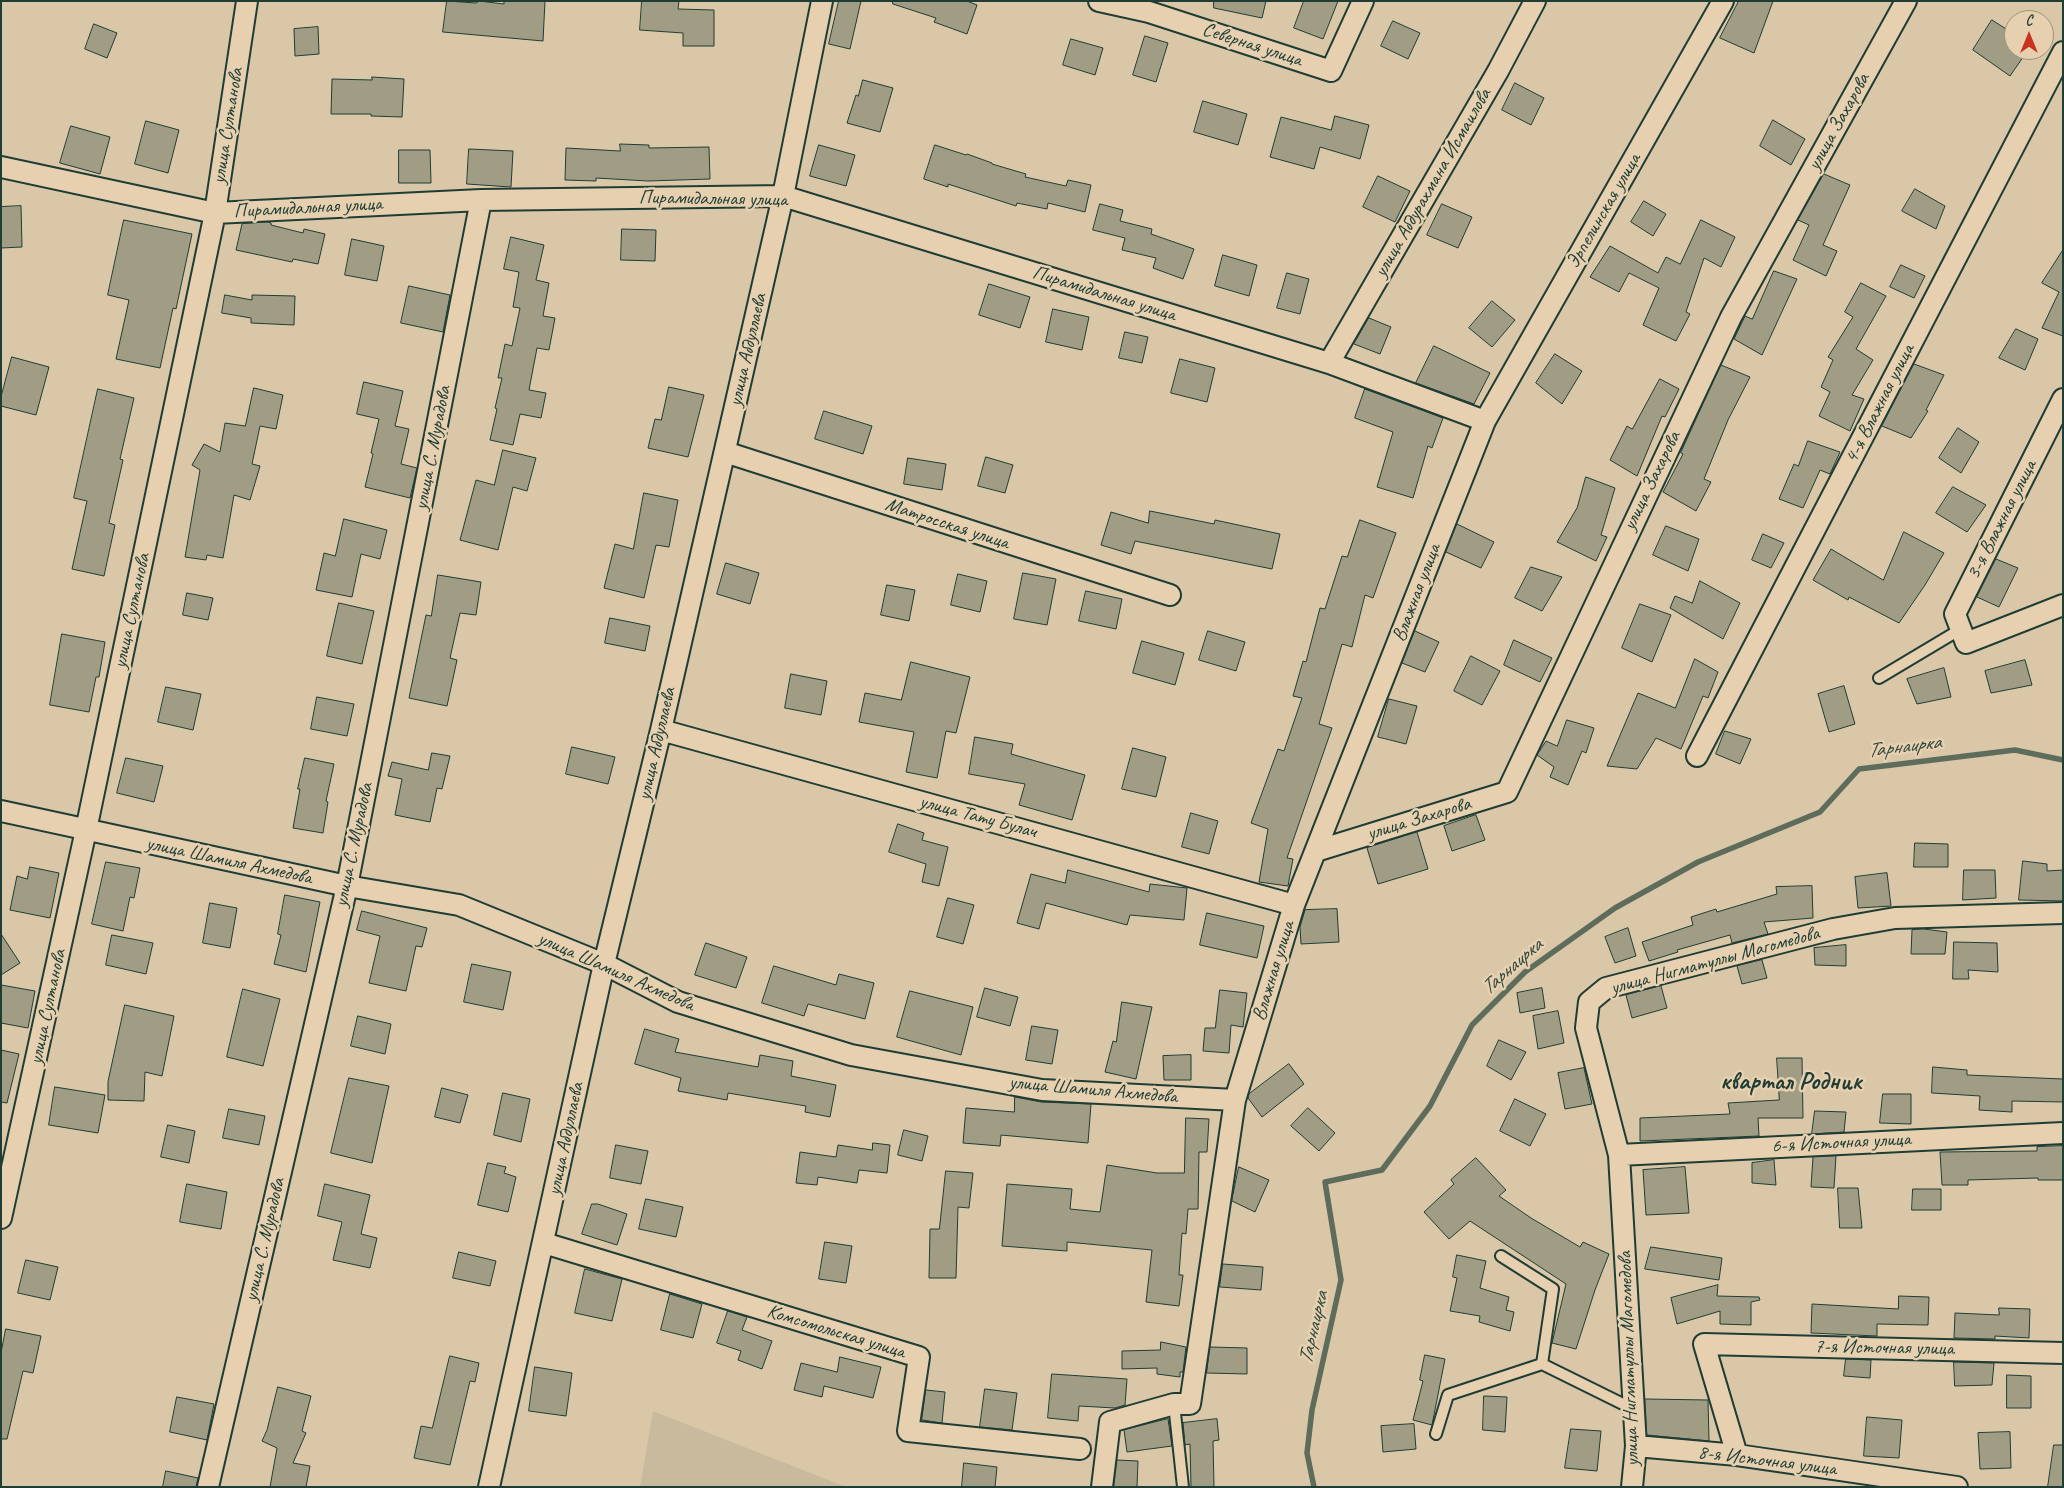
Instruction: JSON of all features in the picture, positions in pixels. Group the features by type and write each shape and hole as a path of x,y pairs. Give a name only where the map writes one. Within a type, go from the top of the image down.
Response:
{"street":[{"name":"улица Султанова","path":"1,1218 86,830 215,213 247,1"},
{"name":"улица Абдуллаева","path":"490,1487 604,964 662,730 783,196 822,1"},
{"name":"Северная улица","path":"1099,1 1149,12 1331,71 1363,1"},
{"name":"улица Абдурахмана Исмаилова","path":"1329,363 1498,71 1535,1"},
{"name":"Эрпелинская улица","path":"1485,421 1723,1"},
{"name":"улица Захарова","path":"1316,851 1507,792 1731,317 1906,1"},
{"name":"4-я Влажная улица","path":"1697,756 2063,52"},
{"name":"Пирамидальная улица","path":"1,168 215,213 481,200 783,196 1329,363 1485,421"},
{"name":"улица С. Мурадова","path":"208,1487 346,886 481,200"},
{"name":"3-я Влажная улица","path":"1963,636 1955,614 2063,399"},
{"name":"Влажная улица","path":"1102,1487 1110,1422 1174,1404 1190,1404 1235,1100 1294,905 1485,421"},
{"name":"Матросская улица","path":"725,452 1170,595"},
{"path":"1963,636 2063,605"},
{"name":"улица Тату Булач","path":"662,730 1294,905"},
{"name":"улица Шамиля Ахмедова","path":"1,811 346,886 459,905 604,964 678,1002 851,1055 1042,1090 1235,1100"},
{"name":"улица Нигматуллы Магомедова","path":"1632,1487 1636,1446 1619,1155 1586,1028 1589,1002 1606,988 1832,929 1895,918 2063,913"},
{"name":"6-я Источная улица","path":"1619,1155 2063,1133"},
{"name":"Комсомольская улица","path":"544,1243 919,1357 908,1431 1080,1449"},
{"name":"7-я Источная улица","path":"1737,1455 1704,1344 2063,1352"},
{"name":"8-я Источная улица","path":"1636,1446 1737,1455 1957,1487"}],"lane":[{"path":"1879,678 1963,636"},
{"path":"1501,1256 1553,1288 1542,1364"},
{"path":"1436,1434 1448,1395 1542,1364 1633,1409"},
{"path":"1174,1404 1183,1487"}],"shaded area":[{"path":"653,1411 846,1487 640,1487"}],"building":[{"path":"447,1 476,3 479,1 504,4 504,1 545,1 543,41 443,32"},
{"path":"642,1 679,1 678,9 714,10 714,46 683,46 683,33 640,30"},
{"path":"839,1 861,1 850,49 829,44"},
{"path":"893,1 967,1 977,5 967,34 934,22 936,18 893,4"},
{"path":"1214,1 1266,1 1262,18 1214,8"},
{"path":"1304,1 1338,1 1323,39 1294,28"},
{"path":"1739,1 1773,1 1754,53 1720,38"},
{"path":"1992,20 2004,28 2004,60 2021,60 2010,76 1973,50"},
{"path":"1393,21 1420,33 1408,59 1381,46"},
{"path":"94,24 117,33 107,58 85,49"},
{"path":"318,27 319,54 295,56 294,29"},
{"path":"1145,36 1168,43 1156,82 1133,75"},
{"path":"1071,39 1103,48 1095,75 1063,65"},
{"path":"372,77 404,79 402,117 371,116 371,114 331,114 332,79 372,80"},
{"path":"863,80 893,88 880,132 847,123"},
{"path":"1515,83 1544,98 1531,125 1502,110"},
{"path":"1203,101 1247,114 1238,145 1194,132"},
{"path":"1335,116 1369,125 1360,159 1320,147 1314,169 1270,157 1281,117 1331,130"},
{"path":"1773,120 1805,139 1791,165 1760,146"},
{"path":"146,121 179,130 168,173 135,164"},
{"path":"71,126 110,137 100,174 60,163"},
{"path":"620,144 649,145 649,148 709,147 710,179 648,181 596,178 596,181 565,180 566,148 620,151"},
{"path":"819,145 855,155 846,186 810,176"},
{"path":"935,145 1026,174 1025,177 1066,186 1068,180 1091,185 1085,212 1048,203 1047,209 1017,203 1016,206 948,184 948,187 924,179"},
{"path":"469,149 513,151 511,187 467,184"},
{"path":"399,150 430,150 431,183 399,183"},
{"path":"1824,174 1850,185 1823,245 1837,251 1826,276 1793,260 1809,225 1798,220"},
{"path":"1378,176 1410,191 1395,222 1363,207"},
{"path":"1915,189 1945,206 1936,229 1902,211"},
{"path":"1644,201 1666,214 1653,236 1631,222"},
{"path":"1100,204 1123,210 1120,221 1152,229 1151,234 1194,249 1183,279 1153,268 1156,258 1122,250 1125,238 1093,230"},
{"path":"1442,204 1472,217 1458,248 1427,235"},
{"path":"21,206 22,247 1,248 1,207"},
{"path":"124,220 192,234 176,309 173,308 160,368 116,359 129,300 108,295"},
{"path":"1701,220 1735,237 1721,267 1704,258 1686,312 1690,314 1676,341 1643,325 1659,288 1629,273 1619,292 1590,277 1610,246 1658,273 1666,257 1680,264"},
{"path":"268,222 271,225 303,233 304,229 325,234 318,264 293,259 292,262 236,250 242,224"},
{"path":"622,229 656,230 655,261 621,260"},
{"path":"511,237 544,245 536,280 549,283 543,316 555,318 549,350 537,348 529,390 546,393 541,418 520,414 513,445 490,440 502,378 498,378 505,344 512,346 520,308 513,307 519,272 504,269"},
{"path":"352,239 384,246 377,281 345,275"},
{"path":"2063,250 2063,336 2042,328 2059,292 2042,283"},
{"path":"1223,255 1257,265 1249,296 1215,286"},
{"path":"1901,265 1925,276 1914,298 1890,287"},
{"path":"1774,271 1797,279 1762,355 1734,339 1745,316 1752,319"},
{"path":"1287,273 1309,279 1300,314 1277,308"},
{"path":"1861,283 1886,296 1856,349 1873,360 1852,395 1864,399 1850,431 1819,416 1830,392 1821,387 1833,360 1828,357 1853,317 1845,312"},
{"path":"989,284 1030,297 1020,328 979,315"},
{"path":"409,286 450,295 443,332 401,323"},
{"path":"225,295 252,300 252,295 295,296 294,325 251,323 251,318 222,313"},
{"path":"1492,301 1515,320 1492,347 1469,328"},
{"path":"1053,309 1089,317 1082,350 1046,342"},
{"path":"1369,318 1391,327 1380,354 1354,344"},
{"path":"2016,329 2038,339 2025,370 1999,358"},
{"path":"1125,332 1148,337 1142,363 1119,358"},
{"path":"1434,346 1490,373 1474,404 1416,383"},
{"path":"1555,354 1582,371 1562,404 1536,383"},
{"path":"12,357 49,367 36,415 1,406 1,397"},
{"path":"1180,359 1215,368 1207,402 1171,393"},
{"path":"1914,364 1944,375 1926,410 1928,411 1911,438 1882,426"},
{"path":"1721,365 1750,377 1728,420 1704,479 1711,482 1696,511 1663,492 1683,454 1681,453"},
{"path":"1660,379 1679,389 1665,417 1662,416 1637,476 1610,460 1627,426 1632,429"},
{"path":"364,382 403,391 395,426 409,429 401,464 417,468 410,498 365,487 379,419 357,414"},
{"path":"669,387 704,395 688,457 648,448 655,419 661,420"},
{"path":"254,388 283,395 276,429 260,426 252,464 260,466 250,500 234,495 223,558 207,555 206,560 185,557 200,470 192,465 204,444 220,452 225,423 245,426"},
{"path":"98,389 134,398 120,459 123,460 109,523 115,525 104,576 72,569 87,501 74,498"},
{"path":"1365,389 1443,418 1432,448 1428,446 1413,498 1377,487 1393,432 1355,418"},
{"path":"824,411 872,426 863,454 815,439"},
{"path":"1958,428 1979,442 1961,473 1939,458"},
{"path":"1808,441 1840,452 1830,474 1820,470 1803,508 1779,499 1794,464 1798,466"},
{"path":"503,450 536,458 527,491 513,487 498,550 460,540 476,480 494,485"},
{"path":"986,457 1013,465 1005,493 978,486"},
{"path":"908,458 946,464 942,490 904,484"},
{"path":"1586,477 1615,488 1601,535 1607,537 1596,561 1557,542 1577,508"},
{"path":"1953,487 1986,505 1967,532 1936,513"},
{"path":"644,493 678,500 669,547 656,545 644,598 604,588 615,544 633,549"},
{"path":"1150,511 1214,524 1215,520 1280,534 1272,569 1135,541 1131,554 1101,545 1111,512 1148,523"},
{"path":"344,519 387,530 380,559 361,554 352,597 316,590 324,553 335,556"},
{"path":"1360,520 1396,533 1373,598 1365,595 1352,647 1342,644 1319,724 1332,728 1287,858 1293,859 1288,886 1259,882 1268,829 1251,823 1278,749 1284,751 1302,698 1293,696 1303,661 1306,662 1320,608 1325,609 1342,556 1347,557"},
{"path":"1457,524 1494,542 1481,568 1446,552"},
{"path":"1666,526 1699,539 1688,571 1653,555"},
{"path":"1904,532 1944,553 1899,623 1849,597 1848,600 1813,580 1831,549 1883,580"},
{"path":"1763,534 1784,543 1771,568 1752,560"},
{"path":"1996,559 2018,568 1999,607 1977,597"},
{"path":"726,563 759,573 750,604 717,594"},
{"path":"1531,567 1562,577 1542,611 1515,598"},
{"path":"1023,573 1056,579 1047,625 1014,619"},
{"path":"958,574 987,581 980,612 951,605"},
{"path":"438,575 481,582 476,615 460,613 450,658 457,660 447,706 409,698 426,615 431,616"},
{"path":"1700,581 1740,603 1723,639 1670,608 1675,596 1692,603"},
{"path":"887,585 915,590 909,621 881,615"},
{"path":"1086,591 1122,599 1116,629 1079,621"},
{"path":"187,593 213,598 208,620 183,615"},
{"path":"339,603 374,611 362,664 327,656"},
{"path":"1640,604 1671,615 1652,662 1622,648"},
{"path":"610,618 650,626 645,651 605,643"},
{"path":"1208,631 1245,642 1236,671 1199,660"},
{"path":"1415,631 1439,642 1425,672 1402,663"},
{"path":"62,634 105,642 99,677 96,677 89,712 50,705"},
{"path":"1514,640 1552,658 1540,682 1504,665"},
{"path":"1142,641 1184,653 1175,685 1133,673"},
{"path":"1471,656 1500,671 1482,705 1454,691"},
{"path":"1695,659 1718,672 1708,698 1703,696 1681,749 1656,738 1637,769 1607,766 1638,693 1675,708"},
{"path":"2025,660 2032,685 1991,693 1985,671"},
{"path":"911,662 970,677 956,733 946,731 937,778 906,772 914,732 859,722 865,693 901,700"},
{"path":"1944,668 1951,697 1917,704 1907,679"},
{"path":"791,674 827,681 821,715 785,708"},
{"path":"1844,686 1855,724 1829,732 1818,694"},
{"path":"166,687 201,694 193,730 158,722"},
{"path":"317,697 354,704 347,736 311,729"},
{"path":"1389,699 1417,706 1406,744 1378,737"},
{"path":"1567,720 1594,728 1586,753 1582,751 1568,785 1550,777 1554,767 1537,755 1546,741 1557,746"},
{"path":"1725,731 1751,739 1740,764 1716,754"},
{"path":"975,737 1013,744 1011,754 1085,775 1072,820 1019,805 1025,784 969,774"},
{"path":"572,747 615,757 608,784 566,774"},
{"path":"1133,748 1166,757 1156,797 1122,789"},
{"path":"432,753 450,756 442,789 437,788 430,822 395,815 402,779 388,776 392,762 428,770"},
{"path":"126,758 163,766 154,802 117,793"},
{"path":"305,758 334,764 326,801 328,802 323,833 293,828 300,789 298,789"},
{"path":"1191,813 1218,821 1209,854 1182,847"},
{"path":"1476,815 1485,840 1452,851 1444,826"},
{"path":"898,824 924,833 922,840 948,847 939,886 922,882 926,864 889,852"},
{"path":"1417,832 1428,869 1378,884 1367,848"},
{"path":"1915,843 1948,844 1948,867 1914,867"},
{"path":"2023,861 2047,864 2047,871 2063,870 2063,901 2019,900"},
{"path":"106,862 140,868 134,898 130,897 123,931 92,924"},
{"path":"30,867 59,873 50,918 10,910 17,876 27,879"},
{"path":"1068,870 1149,892 1150,884 1187,888 1184,920 1130,915 1127,925 1046,903 1039,929 1017,923 1031,874 1065,883"},
{"path":"1964,870 1995,870 1996,898 1963,900"},
{"path":"1887,873 1891,906 1858,908 1855,877"},
{"path":"1812,886 1813,918 1764,922 1768,934 1732,943 1730,935 1677,950 1678,952 1649,961 1642,942 1693,925 1691,917 1716,909 1717,912 1777,894 1776,887"},
{"path":"285,895 320,902 306,972 274,964 281,935 278,934"},
{"path":"948,898 974,905 963,944 937,937"},
{"path":"210,903 237,908 230,948 203,943"},
{"path":"1337,909 1339,942 1301,944 1300,927 1305,910"},
{"path":"362,911 427,928 422,947 416,946 406,991 369,983 380,936 357,930"},
{"path":"1207,913 1264,926 1257,958 1200,945"},
{"path":"1628,928 1636,956 1615,963 1605,937"},
{"path":"1924,929 1947,932 1945,954 1911,954 1912,930"},
{"path":"1,934 20,963 1,975"},
{"path":"112,935 153,943 146,974 106,965"},
{"path":"1954,942 1997,943 1998,972 1968,970 1969,979 1953,979"},
{"path":"706,943 747,957 736,988 695,975"},
{"path":"1846,945 1846,966 1815,965 1814,948"},
{"path":"1762,960 1767,978 1742,984 1737,966"},
{"path":"472,964 511,972 503,1010 464,1002"},
{"path":"774,966 836,985 839,974 874,983 865,1019 808,1004 804,1016 762,1003"},
{"path":"1,985 35,991 28,1028 1,1023"},
{"path":"1661,986 1667,1008 1632,1018 1626,995"},
{"path":"985,988 1018,997 1010,1026 977,1017"},
{"path":"1542,988 1545,1008 1520,1013 1517,993"},
{"path":"243,989 280,999 263,1066 227,1057"},
{"path":"1220,990 1247,993 1243,1027 1231,1025 1229,1053 1203,1051 1205,1028 1215,1028"},
{"path":"910,991 973,1007 961,1055 897,1037"},
{"path":"1122,1002 1152,1007 1136,1079 1105,1072 1113,1041 1116,1042"},
{"path":"125,1005 174,1016 162,1076 145,1072 144,1101 108,1100 108,1082"},
{"path":"1558,1011 1564,1043 1538,1049 1533,1016"},
{"path":"358,1016 391,1024 385,1054 351,1046"},
{"path":"1032,1026 1058,1030 1052,1064 1026,1060"},
{"path":"645,1029 679,1039 675,1052 758,1067 760,1055 793,1061 791,1076 836,1085 830,1117 805,1112 806,1106 728,1093 727,1100 678,1091 681,1078 635,1064"},
{"path":"1499,1040 1526,1052 1511,1080 1487,1066"},
{"path":"1,1050 19,1054 7,1103 1,1102"},
{"path":"1191,1055 1191,1080 1164,1080 1163,1056"},
{"path":"1777,1058 1802,1058 1803,1118 1758,1118 1759,1136 1640,1141 1640,1118 1730,1114 1728,1103 1779,1100"},
{"path":"1289,1064 1304,1084 1262,1117 1248,1098 1249,1094"},
{"path":"1933,1067 1967,1070 1967,1075 2063,1079 2063,1102 2012,1101 2012,1112 1979,1110 1980,1096 1932,1093"},
{"path":"1584,1068 1592,1104 1565,1109 1558,1073"},
{"path":"349,1078 389,1086 372,1163 331,1153"},
{"path":"55,1087 105,1095 98,1133 49,1125"},
{"path":"442,1088 468,1095 460,1123 435,1117"},
{"path":"503,1093 530,1099 521,1142 494,1135"},
{"path":"1883,1094 1911,1094 1911,1124 1880,1123"},
{"path":"1015,1097 1041,1102 1091,1104 1088,1143 1001,1135 1000,1146 963,1143 966,1108 1014,1112"},
{"path":"1515,1099 1546,1114 1530,1146 1500,1131"},
{"path":"1308,1108 1335,1133 1319,1151 1291,1126"},
{"path":"229,1109 265,1116 259,1145 223,1138"},
{"path":"1815,1111 1846,1112 1844,1132 1812,1134"},
{"path":"1186,1118 1209,1119 1207,1152 1199,1152 1198,1209 1188,1209 1186,1234 1182,1233 1179,1275 1183,1275 1179,1306 1146,1302 1152,1250 1067,1242 1067,1251 1002,1246 1007,1184 1072,1189 1070,1209 1100,1212 1107,1165 1157,1173 1184,1173"},
{"path":"168,1125 195,1131 189,1163 161,1157"},
{"path":"904,1130 928,1136 922,1161 898,1155"},
{"path":"873,1143 890,1145 887,1173 859,1170 857,1183 818,1177 817,1185 796,1183 800,1152 836,1157 838,1145 872,1150"},
{"path":"616,1145 648,1151 641,1184 610,1178"},
{"path":"2063,1146 2063,1180 2038,1180 2038,1178 1968,1180 1968,1185 1942,1185 1940,1152 2037,1151 2037,1147"},
{"path":"1836,1156 1834,1188 1811,1187 1813,1157"},
{"path":"1476,1158 1506,1190 1499,1196 1531,1218 1580,1247 1583,1242 1609,1254 1576,1349 1552,1343 1566,1284 1470,1221 1449,1239 1424,1212 1454,1184 1451,1180"},
{"path":"1774,1160 1776,1185 1752,1183 1752,1163"},
{"path":"488,1163 506,1167 504,1173 516,1177 508,1212 478,1205"},
{"path":"1239,1167 1269,1180 1255,1212 1232,1201"},
{"path":"1685,1167 1689,1213 1646,1215 1643,1170"},
{"path":"946,1171 973,1173 969,1208 958,1207 956,1278 929,1278 930,1229 939,1229"},
{"path":"187,1184 227,1192 221,1229 180,1222"},
{"path":"325,1184 370,1195 361,1234 377,1238 370,1268 333,1260 342,1222 318,1216"},
{"path":"1838,1188 1858,1188 1862,1228 1840,1228"},
{"path":"1913,1189 1941,1189 1941,1210 1912,1210"},
{"path":"646,1199 683,1207 676,1237 639,1229"},
{"path":"592,1204 598,1204 627,1214 617,1245 582,1234"},
{"path":"825,1242 852,1246 846,1283 819,1279"},
{"path":"1651,1247 1722,1258 1719,1280 1645,1269"},
{"path":"459,1252 496,1261 490,1286 453,1278"},
{"path":"1457,1255 1486,1261 1480,1288 1509,1297 1506,1310 1514,1312 1510,1331 1479,1322 1480,1316 1450,1311 1457,1278 1453,1277"},
{"path":"26,1260 58,1267 50,1300 18,1293"},
{"path":"1223,1264 1263,1267 1261,1290 1220,1287"},
{"path":"585,1269 622,1279 612,1321 575,1313"},
{"path":"1718,1285 1717,1296 1759,1297 1760,1300 1751,1302 1751,1325 1720,1324 1720,1311 1677,1324 1671,1298"},
{"path":"670,1294 702,1304 693,1338 661,1330"},
{"path":"1899,1296 1929,1297 1928,1325 1877,1324 1877,1336 1811,1333 1812,1304 1898,1309"},
{"path":"1999,1308 2030,1309 2029,1338 1995,1336 1995,1339 1954,1338 1955,1313 1999,1315"},
{"path":"728,1311 747,1317 742,1330 772,1341 762,1369 738,1360 741,1351 717,1343"},
{"path":"6,1329 41,1336 33,1373 23,1371 7,1439 1,1439 1,1353"},
{"path":"1161,1342 1186,1347 1183,1372 1180,1372 1180,1377 1157,1374 1157,1368 1122,1369 1122,1351 1160,1350"},
{"path":"1210,1347 1247,1348 1247,1374 1207,1373"},
{"path":"1425,1355 1445,1359 1432,1425 1413,1420 1423,1381 1420,1380"},
{"path":"450,1356 479,1363 475,1382 470,1381 450,1465 414,1458 421,1426 432,1428"},
{"path":"840,1357 881,1367 873,1398 824,1386 822,1397 794,1390 801,1363 837,1372"},
{"path":"1846,1359 1871,1360 1870,1378 1844,1376"},
{"path":"1954,1362 1994,1363 1992,1385 1955,1386"},
{"path":"535,1367 572,1373 566,1416 529,1411"},
{"path":"1052,1374 1127,1379 1125,1405 1115,1408 1079,1406 1078,1421 1048,1418"},
{"path":"2007,1375 2031,1376 2031,1408 2007,1408"},
{"path":"278,1387 311,1396 302,1431 306,1433 293,1463 310,1466 306,1487 270,1487 277,1448 262,1441 267,1430"},
{"path":"985,1389 1017,1393 1012,1430 980,1427"},
{"path":"926,1390 945,1392 942,1423 922,1420"},
{"path":"1484,1396 1507,1397 1505,1432 1483,1430"},
{"path":"177,1397 214,1404 207,1440 170,1432"},
{"path":"1645,1399 1708,1400 1709,1441 1647,1435"},
{"path":"1867,1417 1902,1420 1899,1458 1864,1456"},
{"path":"1168,1419 1172,1446 1127,1452 1124,1430"},
{"path":"1217,1419 1219,1440 1213,1441 1214,1487 1191,1487 1190,1444 1185,1445 1183,1423"},
{"path":"1414,1424 1416,1449 1383,1452 1381,1426"},
{"path":"1571,1429 1601,1431 1597,1471 1565,1468"},
{"path":"2010,1432 2011,1468 1980,1469 1978,1433"},
{"path":"2054,1445 2063,1445 2063,1487 2048,1487"},
{"path":"1117,1460 1138,1461 1137,1487 1114,1487"},
{"path":"964,1463 997,1467 995,1487 962,1487"},
{"path":"166,1471 198,1478 196,1487 163,1487"}],"waterway":[{"name":"Тарнаирка","path":"1314,1487 1307,1453 1312,1410 1341,1280 1325,1182 1382,1170 1430,1106 1472,1025 1525,972 1615,908 1698,862 1820,812 1859,769 2015,750 2063,760"}],"district":[{"name":"квартал Родник","path":"1791,1082"}]}
